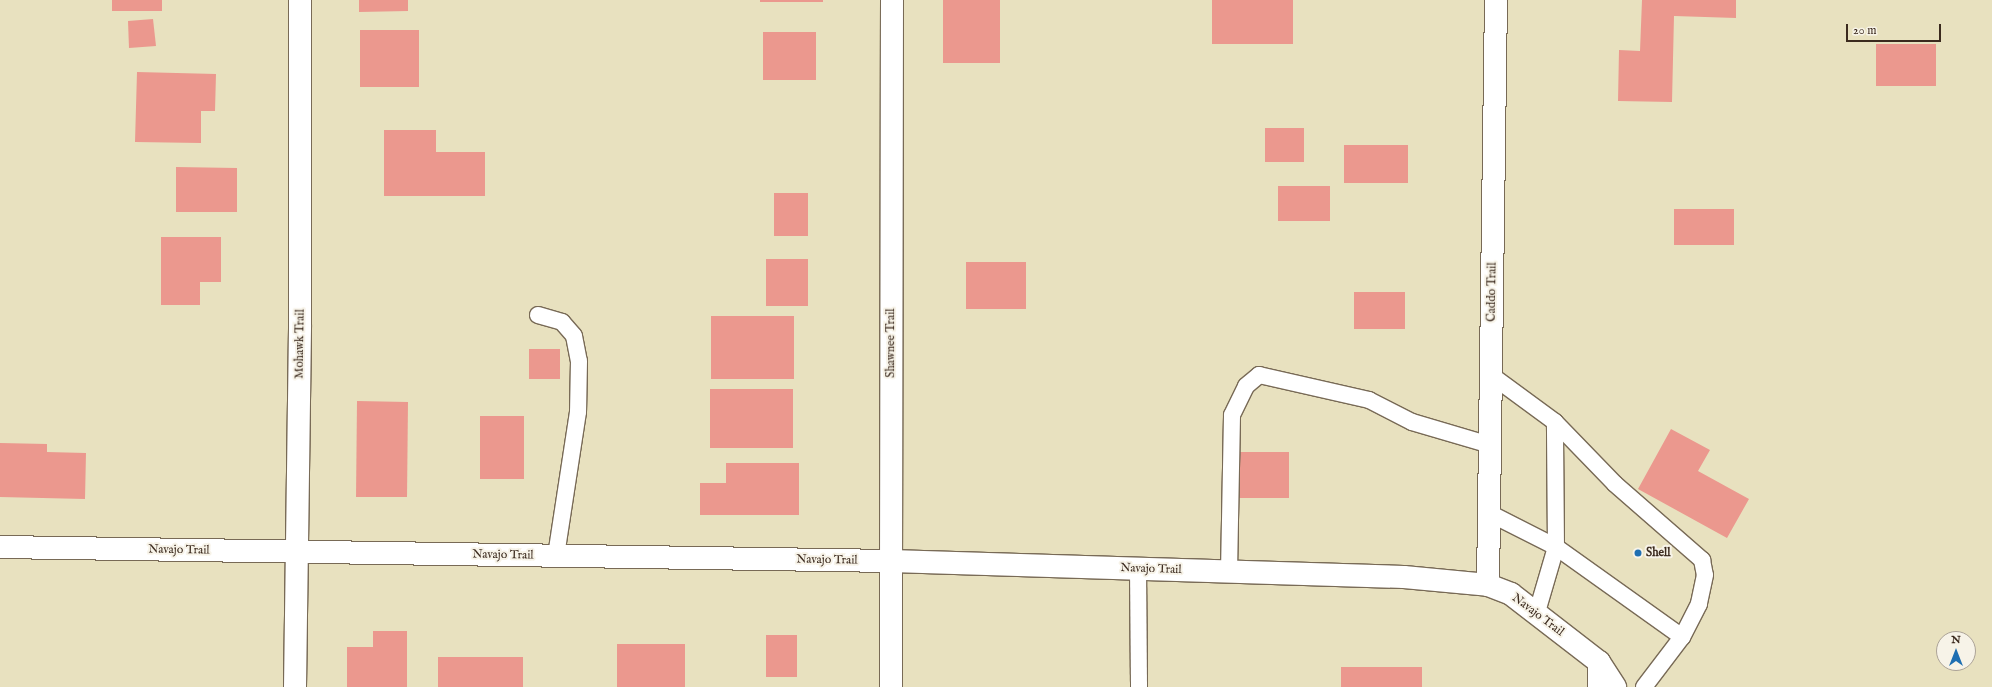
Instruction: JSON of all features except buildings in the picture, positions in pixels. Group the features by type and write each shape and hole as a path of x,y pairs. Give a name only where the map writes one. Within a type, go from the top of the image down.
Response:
{"street":[{"name":"Mohawk Trail","path":"295,687 300,0"},
{"name":"Shawnee Trail","path":"891,687 892,0"},
{"name":"Caddo Trail","path":"1488,585 1496,0"},
{"name":"Navajo Trail","path":"0,547 891,561 1404,577 1488,585 1512,594 1537,612 1599,662 1615,687"},
{"path":"1599,662 1599,687"}],"lane":[{"path":"538,315 562,322 574,336 579,361 578,412 556,556"},
{"path":"1229,572 1232,415 1246,386 1259,375 1369,400 1412,422 1490,445"},
{"path":"1491,375 1555,422 1615,484 1702,560 1705,575 1699,604 1682,637 1644,687"},
{"path":"1537,612 1556,547 1555,422"},
{"path":"1489,513 1556,547 1682,637"},
{"path":"1138,569 1139,687"}],"place":[{"name":"Shell","path":"1638,553"}]}
